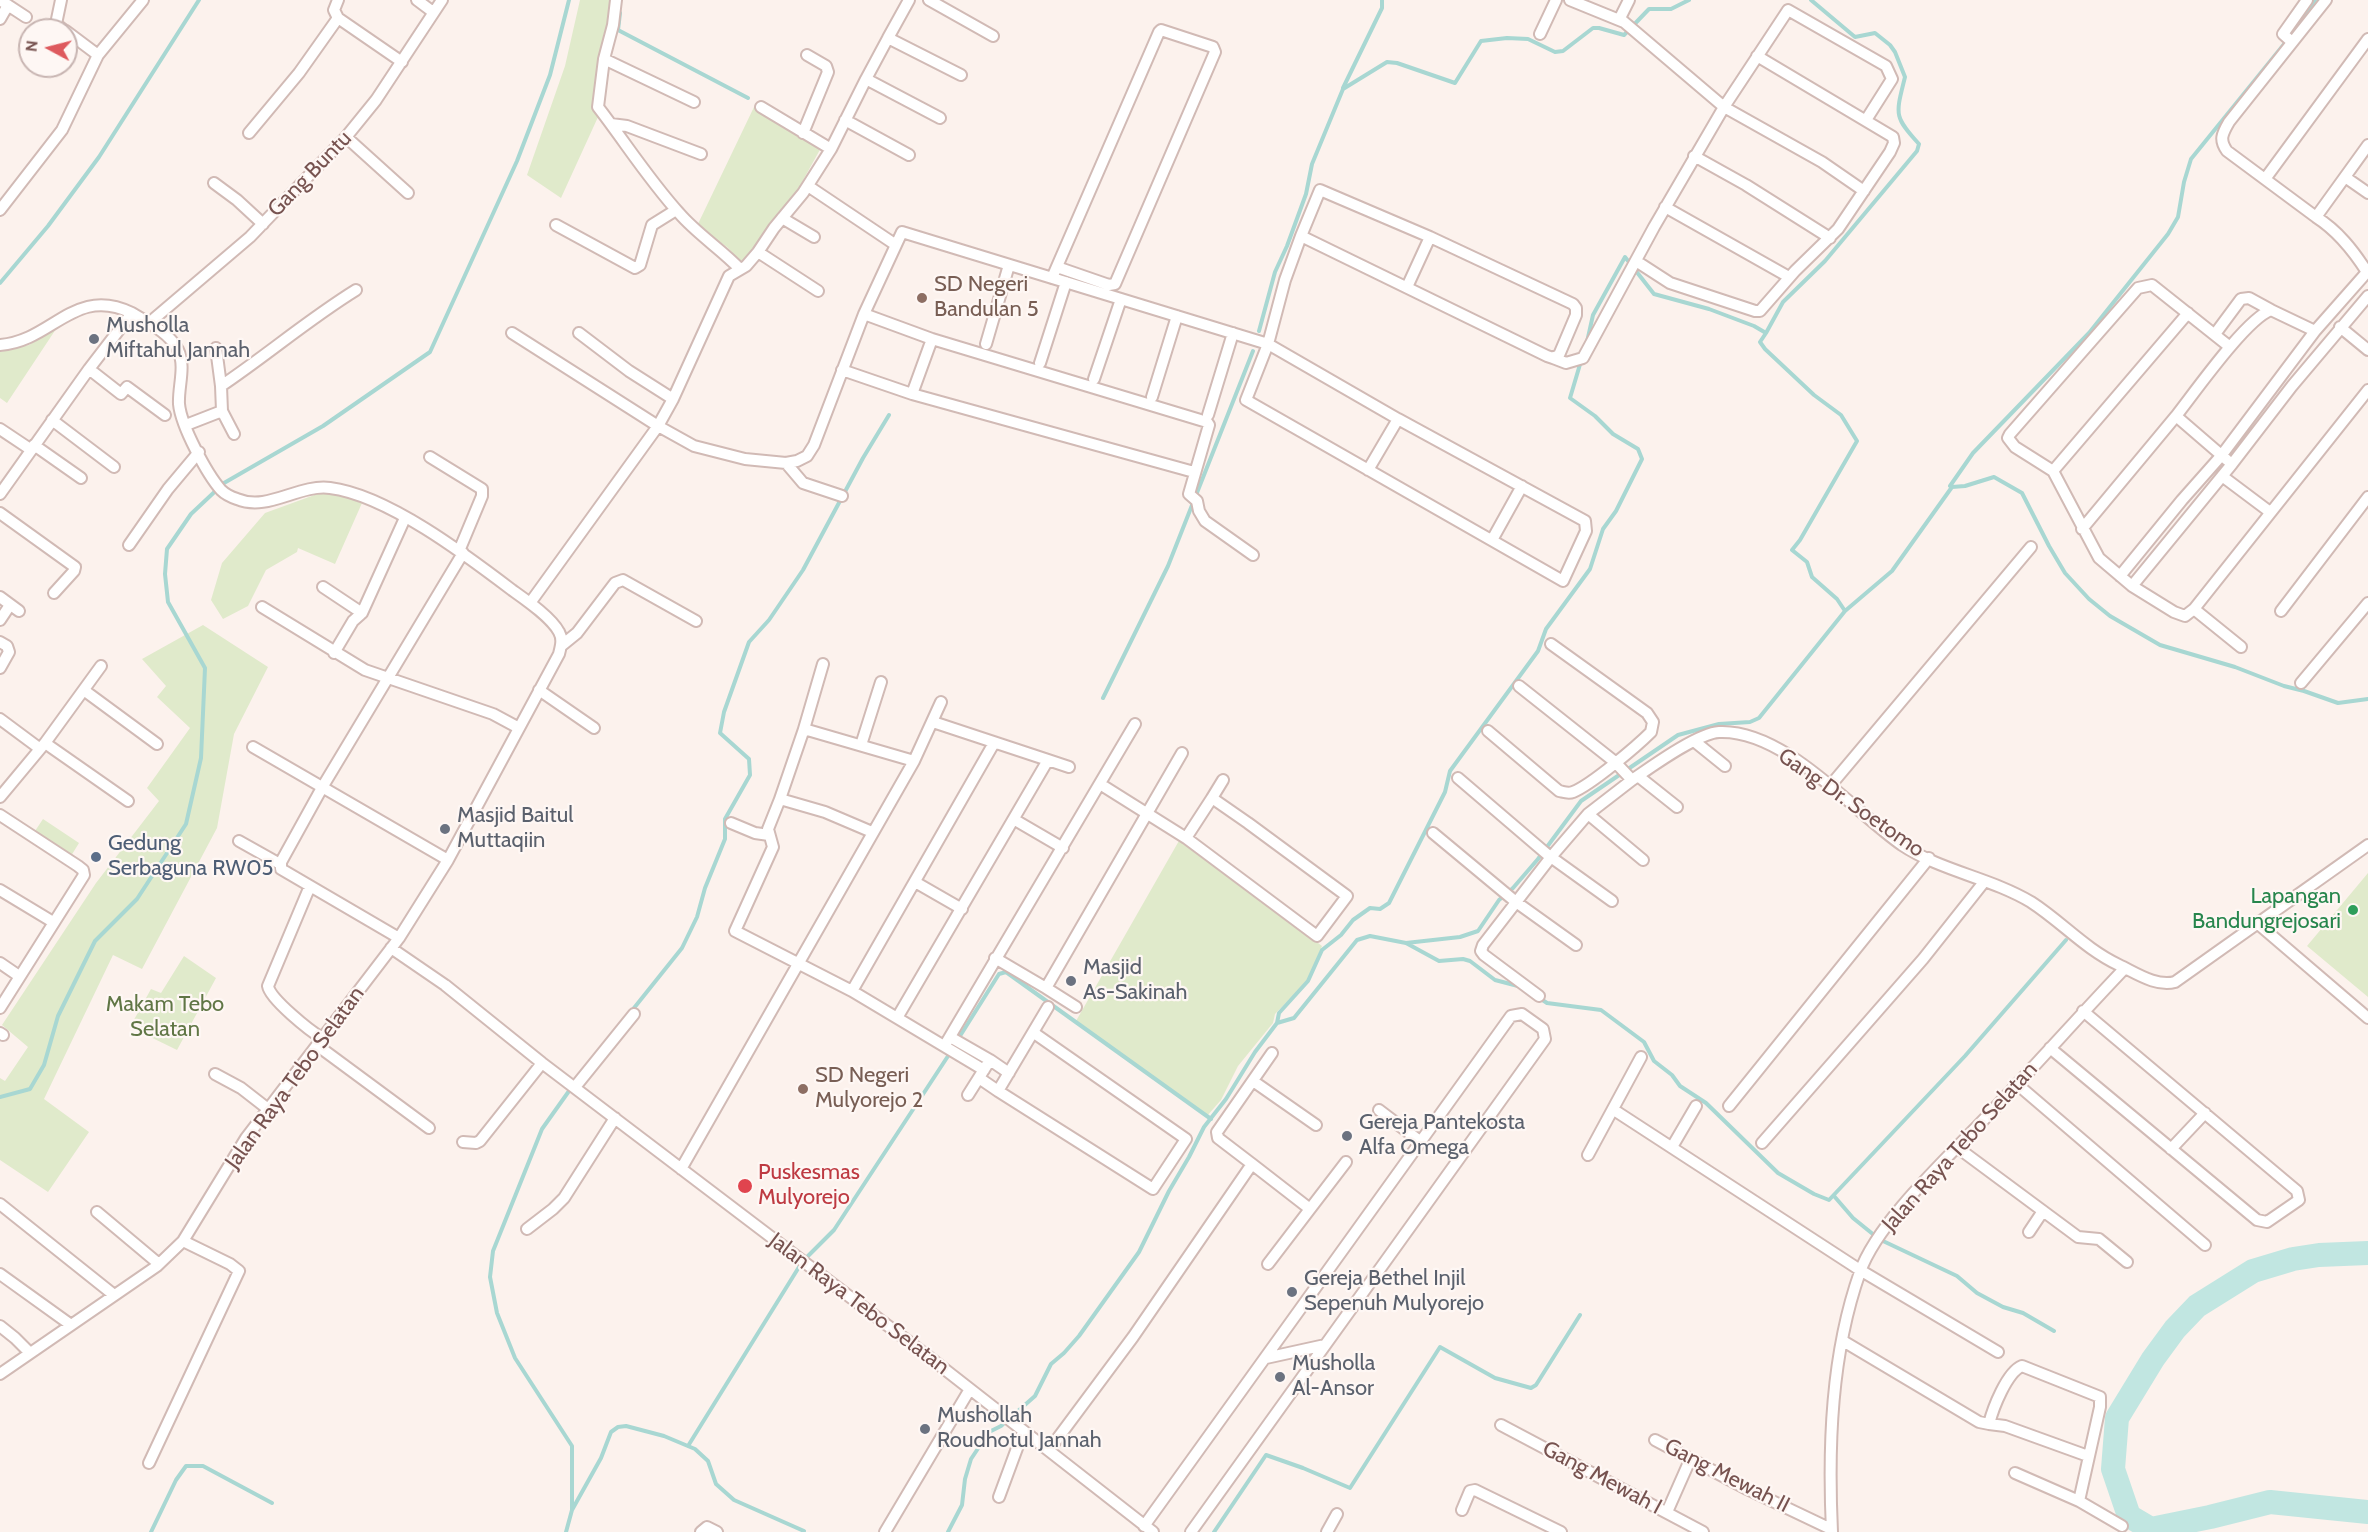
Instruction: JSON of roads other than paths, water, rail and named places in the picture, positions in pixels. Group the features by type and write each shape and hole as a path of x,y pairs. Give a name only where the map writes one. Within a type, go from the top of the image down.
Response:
{"street":[{"path":"57,18 61,0"},
{"path":"0,210 62,130 98,55 143,0"},
{"path":"338,0 334,10 338,18 402,62"},
{"path":"417,0 433,12"},
{"name":"Gang Buntu","path":"149,323 214,269 262,224 346,137 376,100 442,0"},
{"path":"616,0 613,25 604,59 598,107 676,210 740,269"},
{"path":"530,603 658,426 673,399 729,276 749,263 808,186 831,149 909,0"},
{"path":"929,0 993,36"},
{"path":"1540,34 1556,0"},
{"path":"1570,0 1619,20 1639,33 1724,107 1822,162 1864,191"},
{"path":"1619,20 1629,0"},
{"path":"2290,39 2283,34 2307,0"},
{"path":"2120,576 2221,456 2315,331 2340,306 2367,272 2333,228 2227,151 2222,144 2222,133 2290,39 2326,0"},
{"path":"0,19 4,3 26,17"},
{"path":"1301,236 1553,358 1566,363 1576,362 1583,358 1694,156 1788,10 1886,66 1892,79 1866,120"},
{"path":"249,133 299,73 338,18"},
{"path":"1052,278 1159,32 1161,30 1213,47 1215,52 1115,284 1109,285 1057,267"},
{"path":"888,38 961,75"},
{"path":"2265,179 2368,39"},
{"path":"78,40 98,55"},
{"path":"803,133 828,72 826,66 807,55"},
{"path":"1636,261 1670,283 1760,311 1789,278 1830,238 1864,191 1894,143 1893,136 1757,56"},
{"path":"604,59 694,102"},
{"path":"866,79 940,118"},
{"path":"761,107 831,149"},
{"path":"845,120 909,155"},
{"path":"611,124 627,126 701,154"},
{"path":"346,137 408,193"},
{"path":"2316,217 2368,146"},
{"path":"1694,156 1746,185 1830,238"},
{"path":"2345,177 2368,193"},
{"path":"214,183 237,200 262,224"},
{"path":"808,186 896,245"},
{"path":"512,333 658,426 694,446 711,452 773,463 786,463 801,459 810,452 819,434 864,314 902,232 1268,344 1398,419 1585,521 1586,531 1563,581 1246,400 1268,344 1285,280 1320,190 1430,237 1573,304 1576,308 1576,315 1559,355 1553,358"},
{"path":"1665,207 1789,278"},
{"path":"556,225 633,267 638,267 652,225 676,210"},
{"path":"782,218 814,237"},
{"path":"1407,287 1430,237"},
{"path":"758,252 818,291"},
{"path":"986,344 1009,265"},
{"path":"1040,363 1066,282"},
{"path":"2230,347 2152,285 2138,288 2008,438 2015,447 2053,471 2099,558 2132,586 2174,612 2185,615 2194,609 2368,390"},
{"path":"221,386 258,361 321,312 356,290"},
{"path":"2132,586 2340,327 2368,296"},
{"path":"2215,334 2241,299 2249,298 2315,331"},
{"path":"1094,379 1121,299"},
{"path":"0,345 22,340 76,311 96,304 117,306 132,313 172,341 179,351 181,366 179,402 186,426 220,488 239,500 252,503 265,502 301,491 328,488 358,495 405,518 461,552 530,603 556,627 560,633 561,646"},
{"path":"2340,306 2349,316"},
{"path":"2082,529 2230,347 2263,313 2271,310"},
{"path":"0,494 32,447 132,313"},
{"path":"2053,471 2188,313"},
{"path":"864,314 932,339 1209,423 1189,494 1196,500 1205,521 1253,555"},
{"path":"1152,397 1177,316"},
{"path":"2340,327 2368,350"},
{"path":"579,333 629,371 673,399"},
{"path":"1208,415 1233,333"},
{"path":"912,394 932,339"},
{"path":"216,348 222,411 234,434"},
{"path":"89,369 121,394 127,387 165,415"},
{"path":"842,370 912,394 1194,472"},
{"path":"186,426 222,411"},
{"path":"2176,416 2232,464"},
{"path":"1368,470 1398,419"},
{"path":"52,420 114,467"},
{"path":"0,429 81,478"},
{"path":"129,545 168,489 199,453"},
{"path":"280,864 323,786 461,552 482,496 482,489 430,457"},
{"path":"786,463 803,483 842,496"},
{"path":"2222,476 2270,512"},
{"path":"1492,540 1522,486"},
{"path":"2281,611 2368,497"},
{"path":"0,513 75,567 54,593"},
{"path":"334,653 353,621 362,613 405,518"},
{"path":"1830,786 2031,547"},
{"path":"561,646 577,633 615,583 623,580 696,621"},
{"path":"323,587 362,613"},
{"path":"0,597 14,608 0,620"},
{"path":"2301,683 2368,603"},
{"path":"261,607 334,653 386,679 493,714 519,728"},
{"path":"2194,609 2241,647"},
{"path":"0,642 9,652 0,668"},
{"path":"1488,731 1559,791 1566,793 1574,791 1618,765 1651,732 1653,722 1647,713 1551,644"},
{"name":"Jalan Raya Tebo Selatan","path":"0,1374 159,1264 183,1240 246,1138 399,938 448,860 561,646"},
{"path":"823,664 804,729 768,829 772,847 735,931 852,991 897,1018 947,1041 984,1069 998,1091 1153,1190 1186,1139 1034,1033"},
{"path":"0,797 85,691 101,666"},
{"path":"861,745 881,682"},
{"path":"1519,686 1633,777 1677,807"},
{"path":"539,690 594,728"},
{"path":"85,691 157,744"},
{"path":"681,1169 914,761 941,702"},
{"path":"0,719 128,801"},
{"path":"933,722 1069,767"},
{"path":"947,1041 1135,724"},
{"path":"804,729 914,761"},
{"name":"Gang Dr. Soetomo","path":"1539,996 1481,951 1513,900 1588,814 1633,777 1694,741 1717,732 1735,732 1768,744 1830,786 1900,843 1984,882 1997,885 2032,903 2099,956 2160,983 2175,982 2366,849"},
{"path":"1694,741 1725,766"},
{"path":"852,991 994,743"},
{"path":"254,747 448,860"},
{"path":"1046,988 1182,753"},
{"path":"897,1018 1015,820 1048,760"},
{"path":"1458,778 1539,848 1612,901"},
{"path":"1186,838 1223,780"},
{"path":"1100,784 1186,838 1317,936 1347,896 1212,798"},
{"path":"780,799 825,812 872,832"},
{"path":"1588,814 1644,860"},
{"path":"0,815 84,872 83,878 0,1008"},
{"path":"1015,820 1063,848"},
{"path":"731,823 755,833 769,835"},
{"path":"1433,833 1513,900 1576,945"},
{"path":"239,841 399,938"},
{"path":"1729,1106 1929,858"},
{"path":"915,882 962,909"},
{"path":"1762,1143 1923,958 1984,882"},
{"path":"310,886 268,986 272,996 320,1042 429,1128"},
{"path":"0,890 53,922"},
{"path":"2257,923 2368,1018"},
{"name":"Jalan Raya Tebo Selatan","path":"391,948 445,985 542,1063 970,1389 1149,1529"},
{"path":"995,958 1076,1007"},
{"path":"0,963 19,976"},
{"name":"Jalan Raya Tebo Selatan","path":"1831,1530 1830,1496 1835,1386 1860,1270 1879,1237 1896,1215 2125,968"},
{"path":"998,1091 1048,1007"},
{"path":"2050,1048 2262,1222 2267,1222 2299,1200 2300,1195 2297,1191 2084,1011"},
{"path":"575,1087 634,1014"},
{"path":"1149,1529 1266,1358 1512,1016 1522,1014 1543,1029 1545,1039 1191,1532"},
{"path":"1272,1053 1216,1135 1310,1209"},
{"path":"1588,1155 1641,1057"},
{"path":"464,1142 480,1142 542,1063"},
{"path":"984,1069 1009,1072"},
{"path":"968,1095 984,1069"},
{"path":"215,1074 241,1088 268,1109"},
{"path":"1253,1081 1316,1125"},
{"path":"2018,1085 2205,1245"},
{"path":"1672,1147 1696,1106"},
{"path":"1379,1110 1421,1142"},
{"path":"1614,1110 1860,1270 1998,1352"},
{"path":"2171,1149 2205,1113"},
{"path":"527,1230 564,1198 615,1118"},
{"path":"1958,1148 2078,1237 2099,1239 2127,1262"},
{"path":"1268,1264 1346,1161"},
{"path":"1049,1450 1122,1353 1252,1164"},
{"path":"0,1204 114,1295"},
{"path":"2029,1232 2043,1211"},
{"path":"97,1212 159,1264"},
{"path":"149,1463 239,1271 183,1240"},
{"path":"0,1274 71,1324"},
{"path":"0,1326 30,1353"},
{"path":"1843,1341 1979,1422 2005,1426 2088,1456"},
{"path":"1266,1358 1324,1345"},
{"path":"1989,1424 1998,1398 2016,1368 2022,1366 2100,1397 2100,1407 2079,1501"},
{"path":"885,1532 970,1389"},
{"name":"Gang Mewah I","path":"1501,1425 1703,1532"},
{"path":"999,1497 1019,1429"},
{"name":"Gang Mewah II","path":"1655,1440 1690,1460 1831,1530"},
{"path":"1667,1512 1690,1460"},
{"path":"2015,1473 2079,1501 2122,1526"},
{"path":"1462,1509 1470,1491 1475,1490 1561,1532"},
{"path":"1327,1532 1337,1514"},
{"path":"701,1532 707,1527 717,1532"}],"waterway":[{"path":"0,283 48,226 99,157 199,0"},
{"path":"0,1097 30,1089 44,1065 58,1016 95,941 137,899 186,824 201,758 205,668 168,602 165,574 167,549 191,514 224,483 323,426 430,352 517,161 550,75 569,0"},
{"path":"1343,88 1382,8 1382,0"},
{"path":"1259,331 1275,272 1306,194 1312,164 1343,89 1387,62 1397,63 1455,83 1481,41 1507,38 1528,39 1555,52 1563,51 1593,28 1624,35 1649,9 1671,9 1689,0"},
{"path":"1587,342 1593,315 1625,257 1654,294 1709,309 1766,333 1783,302 1825,261 1917,151 1919,144 1905,127 1899,114 1905,77 1895,52 1875,33 1855,37 1811,0"},
{"path":"1950,486 1973,453 2089,333 2168,234 2178,217 2184,182 2191,159 2285,43 2315,0"},
{"path":"620,13 618,30 748,98"},
{"path":"1766,333 1760,342 1765,349 1814,395 1841,415 1857,441 1792,550 1807,562 1812,577 1837,599 1845,611"},
{"path":"1103,698 1168,566 1253,351"},
{"path":"948,1532 962,1505 965,1479 971,1459 989,1432 1001,1426 1035,1396 1051,1364 1079,1336 1139,1252 1204,1127 1226,1099 1255,1052 1277,1023 1279,1013 1308,981 1322,950 1341,935 1353,920 1370,908 1380,909 1389,903 1445,792 1450,771 1538,651 1546,629 1590,569 1603,529 1616,511 1642,459 1638,449 1613,434 1595,416 1570,398 1581,361"},
{"path":"630,1013 682,948 697,917 705,888 725,839 725,819 750,775 749,759 720,733 724,712 749,642 769,620 803,570 863,458 889,415"},
{"path":"1406,943 1460,937 1478,931 1499,900 1513,888 1538,859 1581,801 1678,735 1719,724 1750,722 1759,718 1845,611 1892,571 1952,487 1965,486 1994,477 2022,493 2065,573 2089,599 2110,616 2160,645 2235,667 2338,703 2368,699"},
{"path":"1277,1023 1294,1018 1357,940 1370,936 1406,943 1439,961 1463,959 1470,961 1495,980 1518,986"},
{"path":"1538,997 1547,1003 1601,1010 1644,1042 1654,1061 1672,1075 1680,1086 1706,1103 1778,1173 1829,1200 1965,1056 2066,940"},
{"path":"960,1036 999,974 1006,972 1211,1119"},
{"path":"807,1257 834,1230 950,1053"},
{"path":"569,1091 542,1129 493,1251 490,1277 497,1313 515,1358 572,1446 572,1510"},
{"path":"1834,1196 1853,1218 1874,1235"},
{"path":"1883,1241 1957,1276 1977,1293 2003,1307 2023,1313 2054,1331"},
{"path":"2368,1253 2319,1255 2293,1259 2253,1271 2197,1306 2175,1329 2153,1359 2117,1418 2113,1469 2129,1516 2151,1529 2270,1502 2368,1512"},
{"path":"688,1446 799,1267"},
{"path":"1214,1532 1266,1455 1350,1488 1440,1347 1495,1378 1531,1388 1536,1385 1580,1315"},
{"path":"566,1532 572,1510 601,1458 611,1432 618,1427 626,1426 664,1436 695,1449 708,1461 716,1484 734,1500 804,1531"},
{"path":"151,1532 176,1480 186,1466 203,1466 272,1503"}],"place":[{"name":"SD Negeri Bandulan 5","path":"922,298"},
{"name":"Musholla Miftahul Jannah","path":"94,339"},
{"name":"Masjid Baitul Muttaqiin","path":"445,829"},
{"name":"Gedung Serbaguna RW05","path":"96,857"},
{"name":"Lapangan Bandungrejosari","path":"2353,910"},
{"name":"Masjid As-Sakinah","path":"1071,981"},
{"name":"SD Negeri Mulyorejo 2","path":"803,1089"},
{"name":"Gereja Pantekosta Alfa Omega","path":"1347,1136"},
{"name":"Puskesmas Mulyorejo","path":"745,1186"},
{"name":"Gereja Bethel Injil Sepenuh Mulyorejo","path":"1292,1292"},
{"name":"Musholla Al-Ansor","path":"1280,1377"},
{"name":"Mushollah Roudhotul Jannah","path":"925,1429"}],"park label":[{"name":"Makam Tebo Selatan","path":"165,1018"}]}
